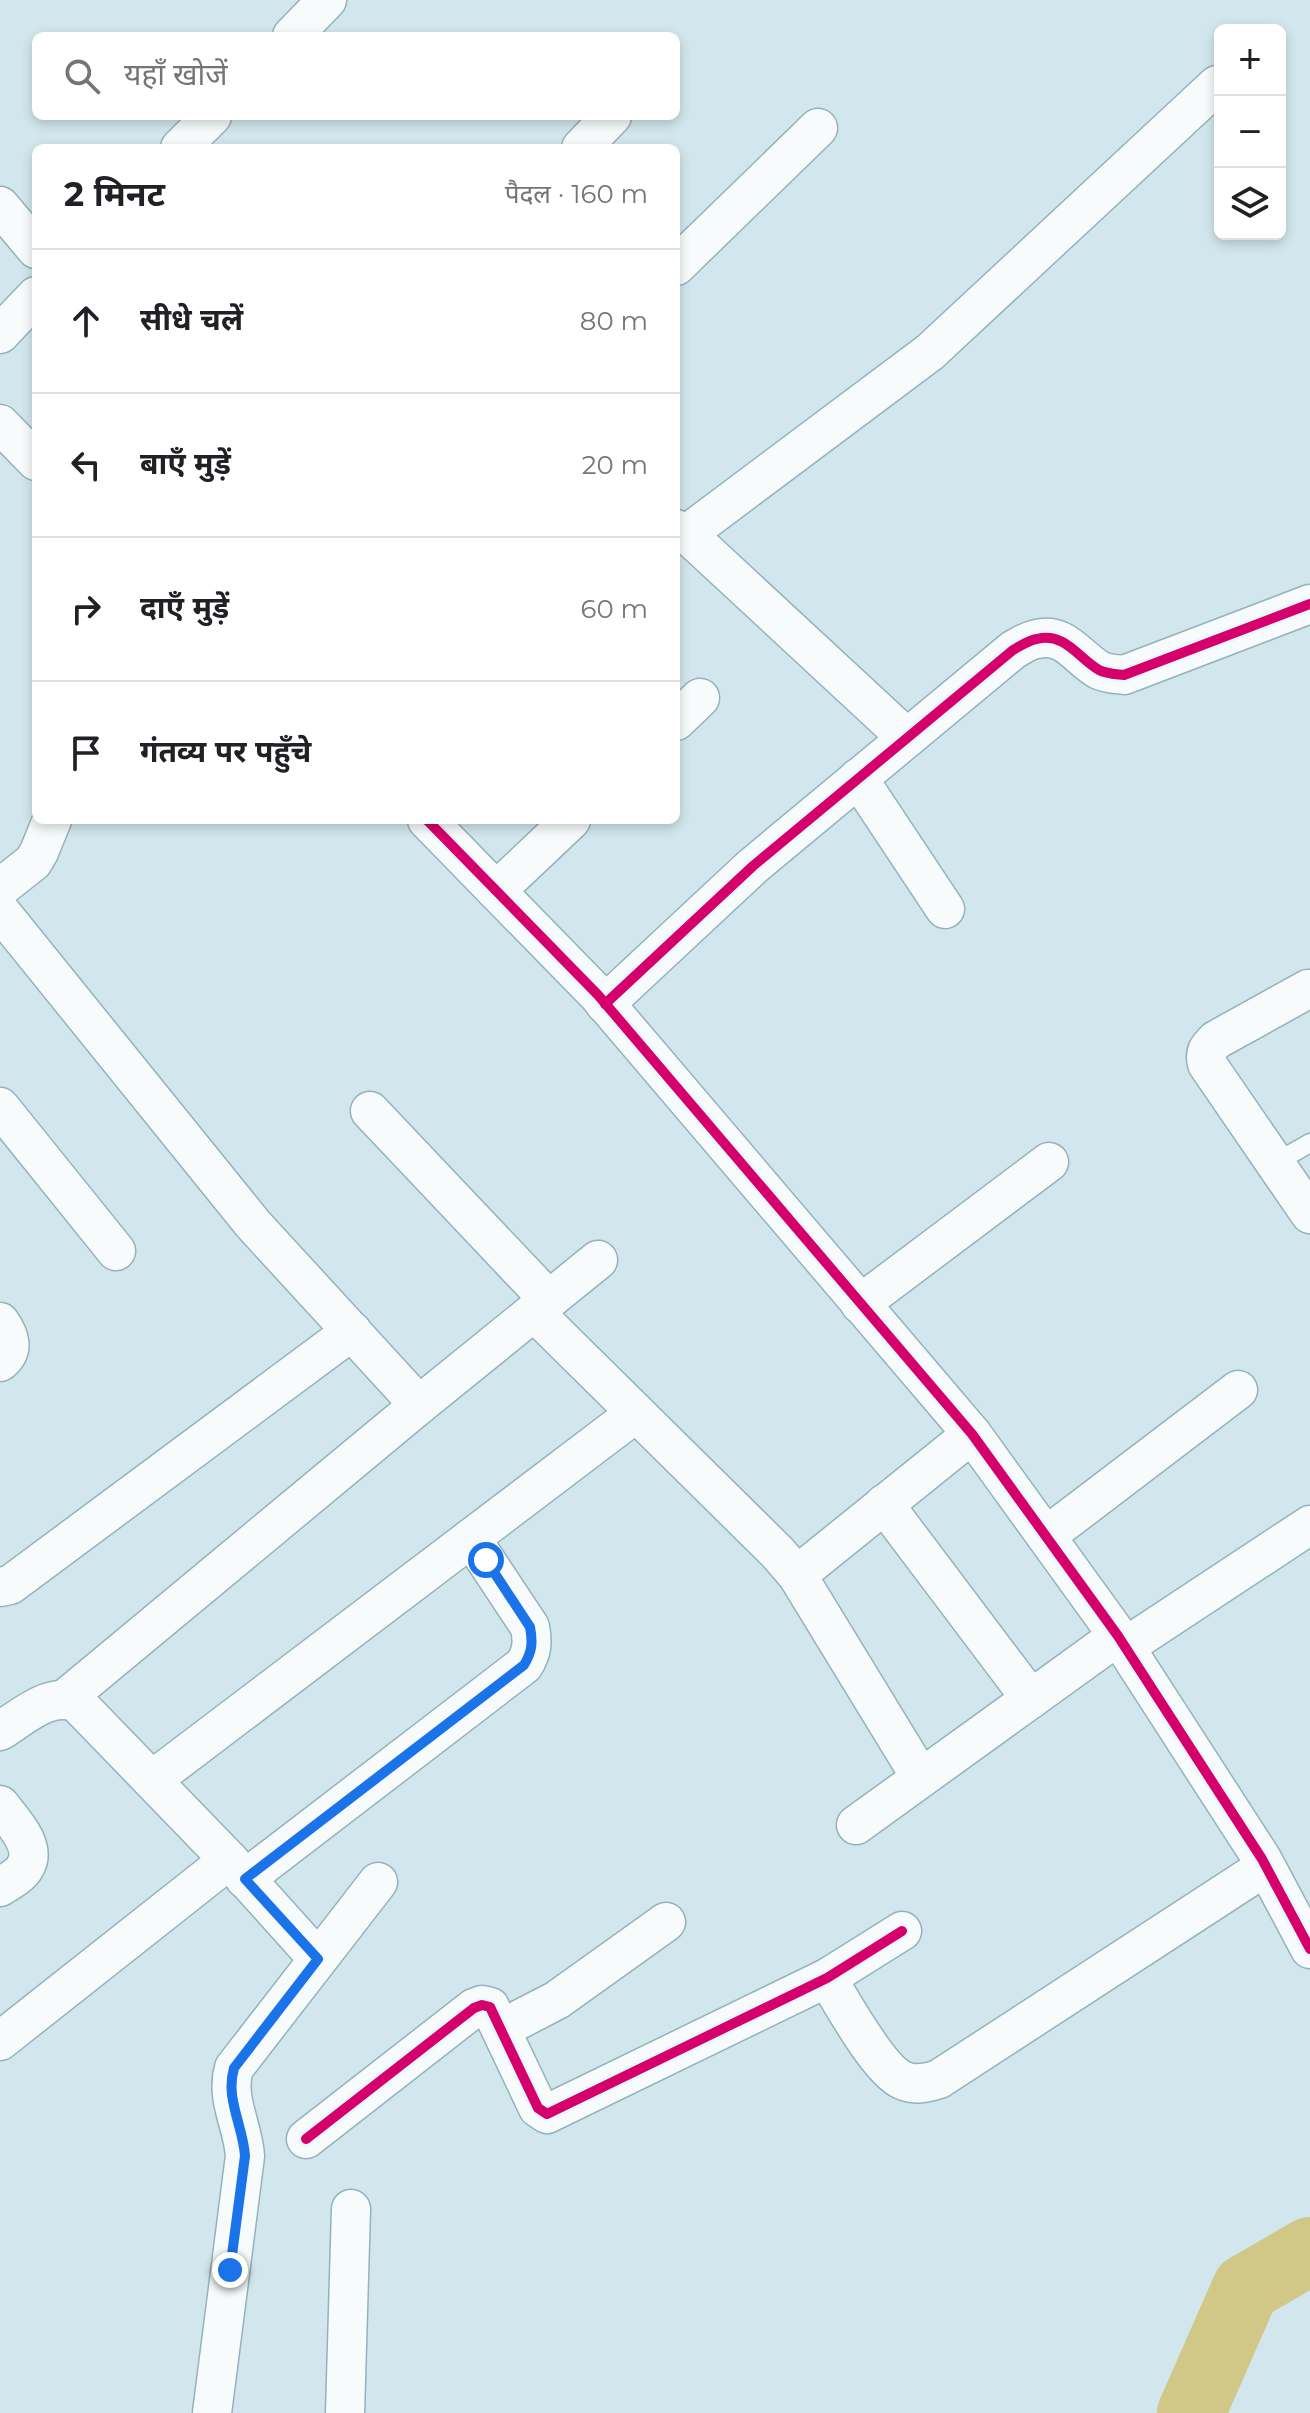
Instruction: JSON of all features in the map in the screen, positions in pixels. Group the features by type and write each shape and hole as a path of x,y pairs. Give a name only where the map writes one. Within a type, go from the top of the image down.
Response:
{"street":[{"path":"296,32 327,0"},
{"path":"907,738 682,532 930,352 1214,88"},
{"path":"184,144 208,120"},
{"path":"585,144 608,120"},
{"path":"680,262 818,128"},
{"path":"0,206 32,244"},
{"path":"0,334 32,300"},
{"path":"0,424 32,457"},
{"path":"605,1004 753,866 1013,650 1038,638 1057,639 1072,647 1098,670 1124,675 1310,604"},
{"path":"858,778 945,909"},
{"path":"0,888 33,862 50,824"},
{"path":"431,824 605,1004 972,1434 1121,1641 1233,1813 1308,1938"},
{"path":"496,891 567,824"},
{"path":"0,911 253,1224 419,1405"},
{"path":"1308,989 1216,1040 1205,1055 1207,1064 1310,1214"},
{"path":"0,1107 116,1251"},
{"path":"370,1111 636,1413 797,1575 921,1778"},
{"path":"860,1304 1049,1162"},
{"path":"0,1731 52,1700 66,1698 598,1260"},
{"path":"0,1322 8,1334 10,1346 6,1357 0,1362"},
{"path":"0,1587 10,1585 352,1331"},
{"path":"1046,1536 1238,1390"},
{"path":"152,1780 636,1413"},
{"path":"797,1575 972,1434"},
{"path":"884,1504 1031,1699"},
{"path":"856,1825 1031,1699 1310,1525"},
{"path":"0,2041 524,1665 531,1653 533,1640 530,1627 471,1538"},
{"path":"66,1698 89,1713 318,1959"},
{"path":"0,1805 27,1843 29,1857 25,1869 0,1887"},
{"path":"827,1978 884,2066 902,2080 922,2084 939,2079 1265,1867"},
{"path":"212,2413 245,2156 244,2141 231,2099 230,2083 234,2068 378,1882"},
{"path":"501,2029 557,2000 666,1922"},
{"path":"306,2139 474,2008 482,2005 490,2007 538,2108 547,2114 827,1978 902,1931"},
{"path":"345,2413 351,2209"}],"lane":[{"path":"1275,1163 1310,1143"}],"waterway":[{"path":"1191,2413 1246,2288 1310,2251"}],"cycle path":[{"path":"605,1004 753,866 1013,650 1037,639 1056,639 1099,670 1124,675 1310,604"},
{"path":"431,824 598,995 972,1434 1118,1636 1262,1859 1310,1949"},
{"path":"306,2139 474,2008 482,2005 490,2007 538,2108 547,2114 827,1978 902,1931"}],"route":[{"path":"230,2270 245,2156 244,2141 231,2099 230,2083 234,2068 318,1959 245,1879 524,1665 531,1653 533,1640 530,1627 486,1560"}]}
